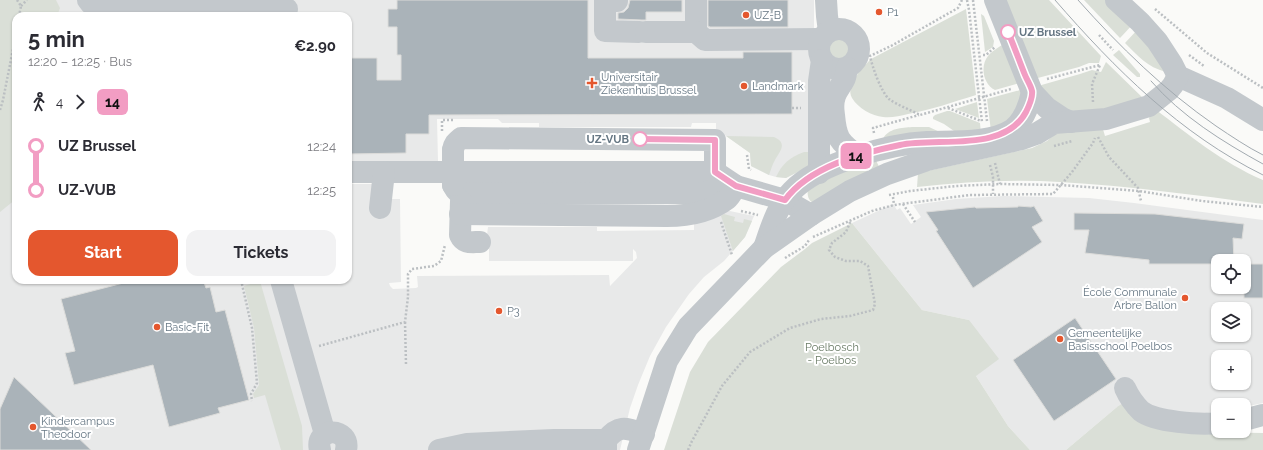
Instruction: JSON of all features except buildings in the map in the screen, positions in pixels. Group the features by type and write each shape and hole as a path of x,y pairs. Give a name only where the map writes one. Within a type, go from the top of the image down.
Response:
{"street":[{"path":"88,0 91,4 106,9 288,8"},
{"path":"617,0 605,1 605,31 696,32 706,40 824,44"},
{"path":"696,0 696,32"},
{"path":"819,173 819,81 827,16 826,0"},
{"path":"995,0 1030,88 1047,108 1062,118 1073,131"},
{"path":"1116,0 1140,22 1157,41 1178,76 1227,98 1263,120"},
{"path":"834,29 846,29 855,35 858,40 860,51 859,56 852,65 847,68 831,68 826,65 824,44 834,29"},
{"path":"847,68 845,80 839,87 834,97 833,108 835,126 838,137 845,146 858,156"},
{"path":"439,450 467,444 606,445 616,430 623,428 627,429 641,442 667,361 688,327 775,256 811,215 850,191 887,174 927,160 988,145 1029,137 1054,123 1073,131 1096,121 1149,106 1173,85 1178,76"},
{"path":"775,256 776,215 791,191 800,184 838,163 858,156 913,143 963,142 988,145 999,135 1012,129 1021,120 1028,107 1030,88"},
{"path":"480,242 466,242 462,240 460,234 453,150 456,141 461,138 715,140 708,171"},
{"path":"352,172 708,171 736,186 785,200 811,215"},
{"path":"380,208 384,172"},
{"path":"458,198 667,216 690,215 702,212 728,198 736,186"},
{"path":"282,284 323,427 323,441"},
{"path":"1125,388 1130,399 1142,412 1161,419 1204,425 1211,424"},
{"path":"1251,418 1263,415"},
{"path":"323,441 336,432 340,434 346,442 346,450"}],"path":[{"path":"17,0 21,6"},
{"path":"20,12 21,6 27,0"},
{"path":"920,115 888,98 872,66 870,56 891,46 958,8 962,0"},
{"path":"967,0 978,98 988,145 994,184 994,194"},
{"path":"973,0 988,145 1000,184"},
{"path":"1153,7 1207,53 1263,88"},
{"path":"1099,35 1113,50"},
{"path":"983,55 986,55 995,49 997,44"},
{"path":"1186,52 1208,69"},
{"path":"0,110 12,54"},
{"path":"874,134 873,128 948,108 984,96 1030,88 1100,65 1092,84 1094,106"},
{"path":"948,108 988,145"},
{"path":"1047,147 1061,145 1073,131"},
{"path":"1090,136 1097,134"},
{"path":"775,256 805,246 810,239 872,211 894,205 970,195 1054,194 1093,143 1097,134"},
{"path":"1097,134 1109,157 1138,188 1141,201"},
{"path":"748,155 749,169 755,172"},
{"path":"893,194 956,186 994,184 1061,185 1139,191 1202,201 1263,207"},
{"path":"893,198 894,205"},
{"path":"903,204 915,222"},
{"path":"755,221 759,216 760,209"},
{"path":"736,210 759,216"},
{"path":"719,215 733,256 738,250"},
{"path":"688,450 722,386 750,352 790,328 820,319 850,316 873,310 875,304 868,266 860,261 846,261 835,257 830,250 832,243 846,232 852,220"},
{"path":"775,256 805,244 809,238"},
{"path":"406,365 405,322 408,297 408,274 412,269 434,266 440,261 446,240"},
{"path":"242,284 252,328 257,383 251,394 252,401"},
{"path":"318,346 405,322"}],"shaded area":[{"name":"Universitair Ziekenhuis Brussel","path":"8,0 814,0 813,55 827,70 839,76 815,163 786,178 769,175 751,166 750,153 722,133 716,133 716,123 692,123 691,127 539,127 539,123 502,123 498,119 437,119 438,161 352,162 352,12 16,12"},
{"path":"12,63 12,284 352,284 352,184 388,184 388,199 400,199 401,282 389,283 393,289 418,287 417,276 609,275 610,286 637,258 636,252 633,249 633,261 489,261 489,249 476,249 487,235 488,227 597,227 597,231 694,230 694,219 720,209 754,216 745,237 724,261 704,277 689,294 666,327 650,356 638,385 630,408 620,450 0,450 0,95"},
{"name":"Gemeentelijke Basisschool Poelbos","path":"1003,196 1089,198 1263,220 1263,403 1251,406 1251,398 1211,398 1211,412 1190,416 1117,407 1066,450 1030,450 1008,426 976,376 969,320 922,310 852,223 893,204 897,210 900,208 911,224 921,217 913,205 956,199"}],"green space":[{"path":"0,0 56,0 60,8 58,12 12,12 12,202 0,212"},
{"path":"1000,0 1049,0 1101,56 1099,63 1089,63 1034,79"},
{"path":"1084,0 1108,0 1134,23 1120,38"},
{"path":"966,9 976,95 942,106 889,117 883,117 870,113 855,102 850,93 853,82 859,72 871,59"},
{"path":"981,14 984,16 994,41 993,47 985,52"},
{"path":"1139,28 1166,72 1148,64 1125,43"},
{"path":"838,34 851,39 853,45 853,51 850,56 846,60 840,62 832,60 825,51 825,47"},
{"path":"1007,42 1023,82 995,90 985,79 984,65 990,54"},
{"path":"1119,50 1140,74 1140,77 1137,77 1113,55"},
{"path":"1106,62 1146,101 1130,107 1068,112 1038,86 1092,70 1101,72"},
{"path":"1024,89 1010,122 991,131 987,99"},
{"path":"977,102 979,118 955,109"},
{"path":"1155,109 1220,157 1263,180 1263,204 1136,188 1060,182 988,182 917,187 918,173 1032,148 1047,141 1057,132 1102,126 1105,136 1150,122 1149,118"},
{"path":"947,111 980,123 981,134 954,131 933,119 935,115"},
{"path":"929,127 942,133 883,139 885,135 892,131 900,128"},
{"path":"726,136 774,137 778,139 781,142 782,147 769,175 751,166 750,153"},
{"path":"804,152 810,152 815,163 786,178 776,177 781,168 787,162"},
{"path":"874,156 881,171 813,203 809,199 808,189"},
{"path":"724,214 735,217 734,221 743,223 744,219 752,221 745,237 733,251 721,216"},
{"name":"Poelbosch - Poelbos","path":"852,223 922,310 969,320 999,359 976,376 1008,426 1030,450 664,450 690,372 708,342 781,267 812,243"},
{"path":"250,284 261,284 302,426 303,450 281,450 265,395 254,398 253,394 259,385 254,328 244,286"},
{"path":"1136,395 1146,408 1201,432 1211,432 1211,438 1251,438 1251,433 1263,433 1263,450 1066,450 1117,407"}],"tram line":[{"path":"1055,0 1101,51 1150,98 1204,140 1233,159 1263,175"},
{"path":"1078,0 1126,51 1178,98 1216,126 1263,155"},
{"path":"1151,81 1189,117 1233,147 1263,164"}],"bus line":[{"name":"14","path":"640,139 715,140 715,172 736,186 785,200 791,191 800,184 838,163 858,156 878,150 913,143 944,141 963,142 984,139 999,135 1012,129 1025,114 1032,92 1008,32"}],"place":[{"name":"P1","path":"879,12"},
{"name":"UZ-B","path":"746,15"},
{"name":"UZ Brussel","path":"1008,32"},
{"name":"Universitair Ziekenhuis Brussel","path":"592,83"},
{"name":"Landmark","path":"744,86"},
{"name":"UZ-VUB","path":"640,139"},
{"name":"École Communale Arbre Ballon","path":"1185,298"},
{"name":"P3","path":"499,311"},
{"name":"Basic-Fit","path":"157,327"},
{"name":"Gemeentelijke Basisschool Poelbos","path":"1060,339"},
{"name":"Kindercampus Theodoor","path":"33,427"}]}
